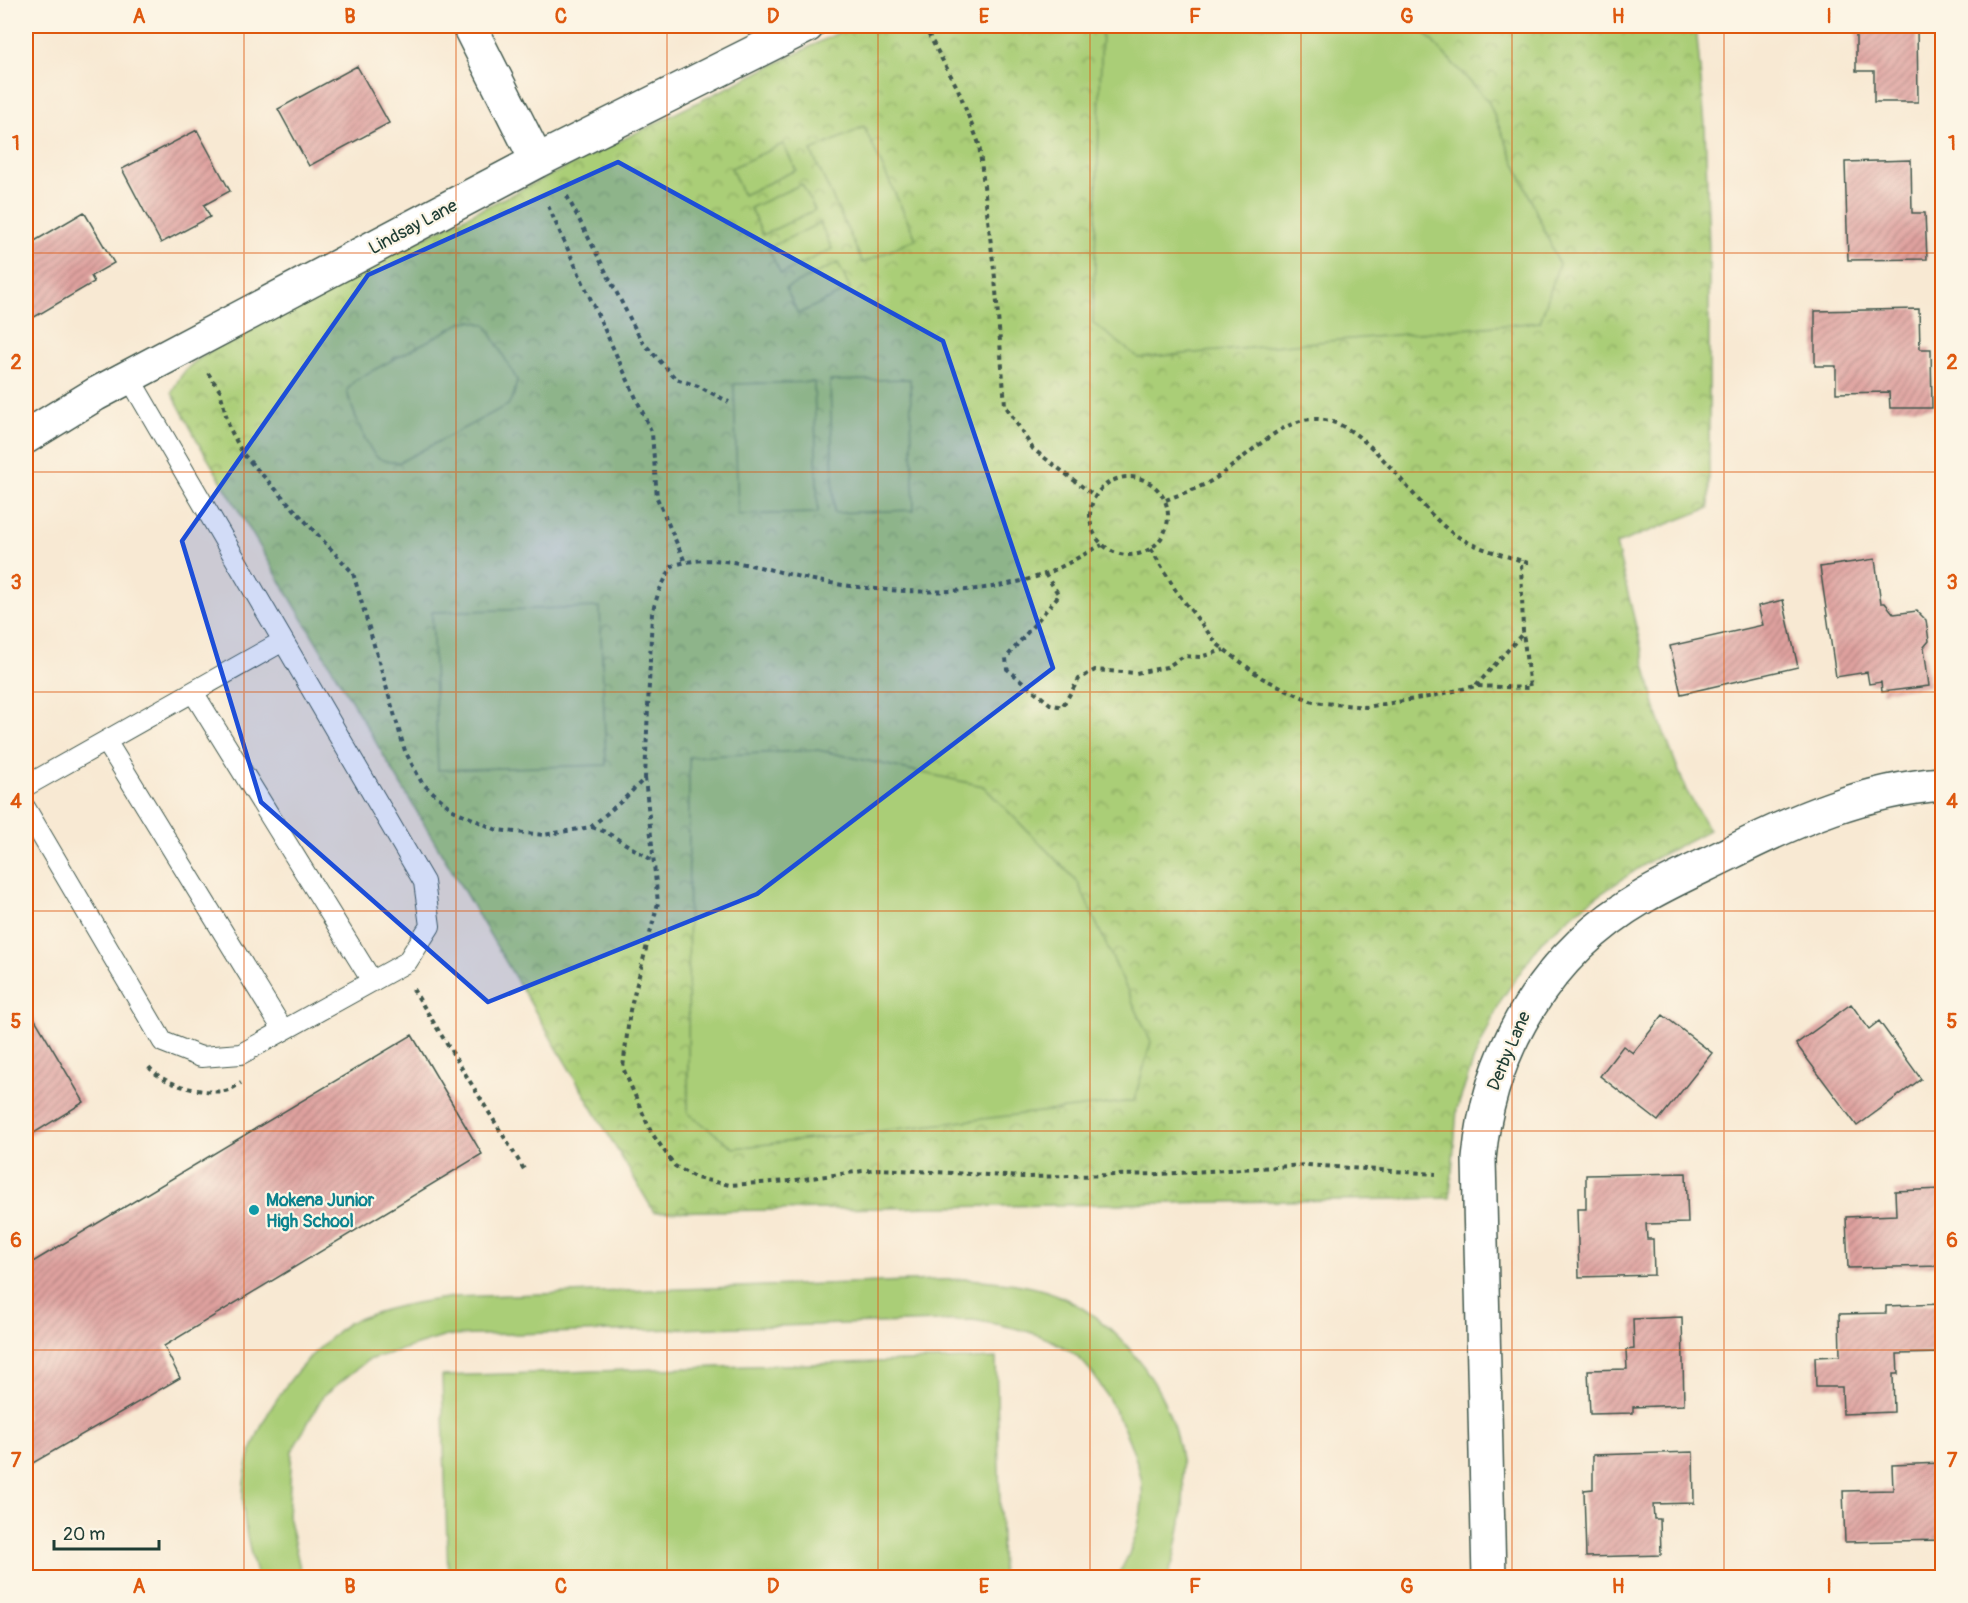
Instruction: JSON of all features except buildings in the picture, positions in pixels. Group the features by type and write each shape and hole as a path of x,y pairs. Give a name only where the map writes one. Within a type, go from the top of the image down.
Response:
{"street":[{"path":"469,26 537,161"},
{"name":"Lindsay Lane","path":"26,437 190,344 537,161 807,26"},
{"name":"Derby Lane","path":"1489,1578 1479,1159 1484,1122 1493,1086 1524,1012 1545,981 1573,950 1607,921 1643,896 1819,811 1908,787 1942,784"}],"lane":[{"path":"26,809 163,1042 201,1057 241,1054 407,962 430,926 424,882 129,377"},
{"path":"26,786 283,641"},
{"path":"193,692 372,981"},
{"path":"106,741 283,1030"}],"path":[{"path":"924,26 958,89 979,144 995,278 1005,405 1033,449 1096,496"},
{"path":"567,196 641,340 676,379 698,386 729,402"},
{"path":"548,206 652,433 657,498 685,561"},
{"path":"190,344 220,391 229,427 243,454 353,573 405,751 422,783 453,810 497,830 544,835 591,827 606,832 652,860"},
{"path":"1166,500 1215,479 1287,427 1312,419 1338,424 1379,453 1430,514 1455,535 1531,564"},
{"path":"1128,477 1143,479 1156,487 1166,500 1169,515 1167,530 1151,549 1131,556 1116,553 1102,545 1093,532 1089,517 1096,496 1113,480 1128,477"},
{"path":"1102,545 1045,574 969,591 887,591 823,582 722,561 685,561 672,566 659,591 652,613 645,778 658,903 630,1010 623,1068 651,1132 675,1166 696,1179 730,1185 789,1181 878,1169 1026,1177 1161,1174 1307,1165 1436,1174"},
{"path":"1151,549 1176,591 1224,650 1262,678 1313,702 1366,707 1428,697 1476,686 1530,688 1523,632 1521,560"},
{"path":"1045,574 1059,595 1006,658 1007,669 1050,704 1062,707 1079,679 1095,670 1136,673 1167,667 1184,656 1200,657 1224,650"},
{"path":"1476,686 1523,632"},
{"path":"591,827 624,800 645,778"},
{"path":"411,986 525,1171"},
{"path":"142,1058 155,1075 182,1087 225,1091 251,1078"}],"highlighted area":[{"path":"618,162 943,341 1053,668 757,894 488,1002 261,802 182,541 368,275"}],"green space":[{"path":"852,26 1696,26 1705,125 1709,249 1709,508 1616,544 1658,717 1686,790 1709,830 1648,862 1583,906 1541,942 1501,1000 1474,1059 1457,1109 1450,1198 654,1212 198,442 172,393 189,367 215,348 401,249"},
{"path":"1102,26 1418,26 1488,101 1559,264 1540,322 1139,358 1093,323"},
{"path":"864,127 916,239 863,263 811,151"},
{"path":"783,144 796,170 743,195 731,168"},
{"path":"802,184 815,210 763,235 750,208"},
{"path":"820,223 832,249 781,274 768,248"},
{"path":"838,263 850,289 798,314 786,288"},
{"path":"472,321 486,325 517,380 514,394 508,405 400,462 385,461 377,457 364,436 347,390 355,380 463,322"},
{"path":"910,379 914,510 834,513 830,381"},
{"path":"814,382 818,513 738,515 734,384"},
{"path":"600,607 606,765 438,770 432,612"},
{"path":"818,750 983,786 1077,881 1151,1042 1134,1101 734,1148 688,1113 689,757"},
{"path":"968,1279 1031,1287 1066,1299 1096,1318 1122,1341 1144,1368 1162,1398 1174,1430 1182,1464 1183,1498 1179,1533 1173,1562 1167,1577 1116,1577 1128,1555 1137,1530 1142,1503 1141,1478 1132,1447 1116,1412 1096,1378 1075,1355 1052,1341 1013,1328 973,1320 446,1336 368,1360 323,1396 292,1451 288,1516 302,1577 257,1577 248,1543 243,1507 244,1483 254,1443 273,1405 298,1370 348,1323 400,1306 454,1297"},
{"path":"996,1358 1002,1577 448,1577 442,1376"}],"place":[{"name":"Mokena Junior High School","path":"254,1210"}]}
